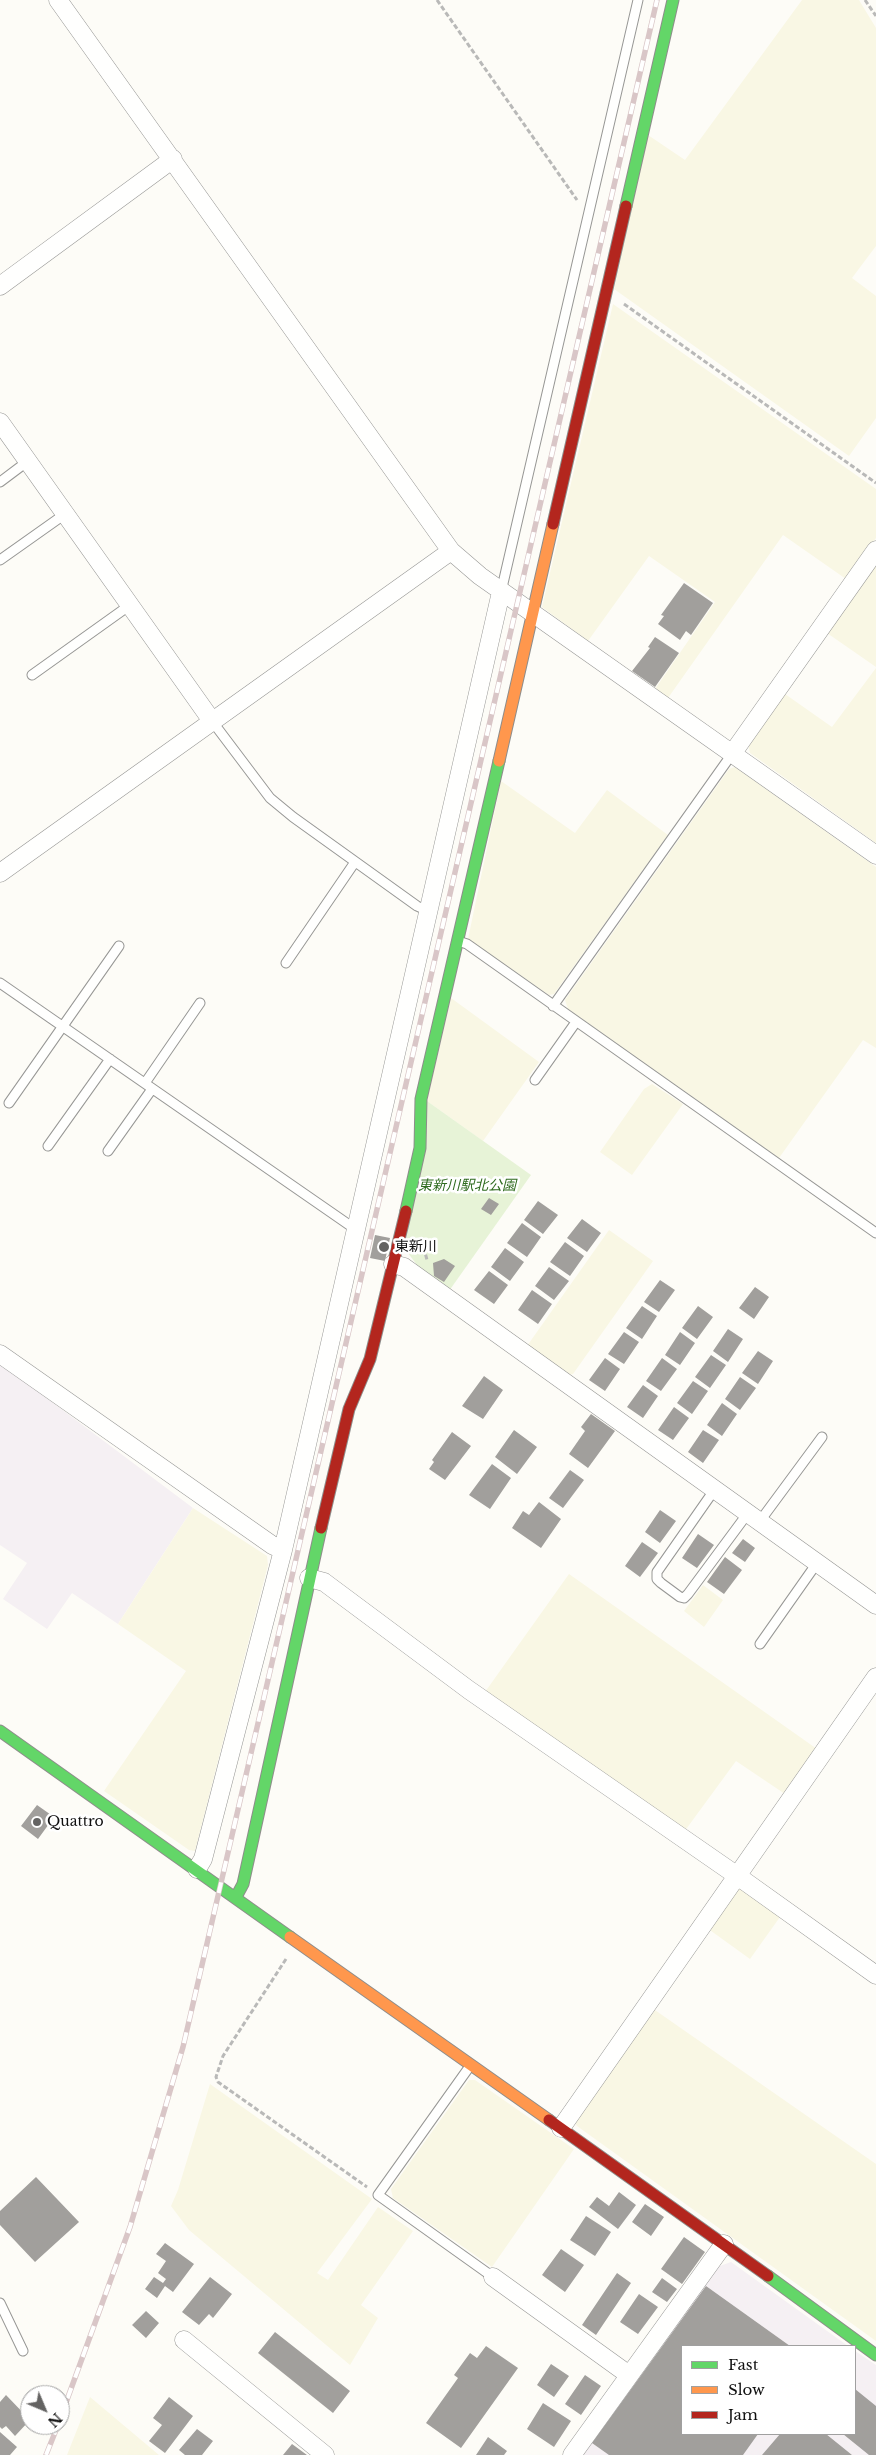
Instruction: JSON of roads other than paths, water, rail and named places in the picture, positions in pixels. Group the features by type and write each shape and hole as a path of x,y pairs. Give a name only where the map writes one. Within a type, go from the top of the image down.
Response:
{"street":[{"path":"58,0 451,551 466,566 501,592 876,855"},
{"path":"236,1897 243,1884 309,1578 348,1409 370,1359 420,1148 421,1099 673,0"},
{"path":"0,286 172,159"},
{"path":"0,422 212,721"},
{"path":"732,754 876,550"},
{"path":"0,873 451,551"},
{"path":"197,1869 205,1850 283,1550 501,592"},
{"path":"392,1264 404,1268 876,1605"},
{"path":"0,1354 272,1545 283,1550"},
{"path":"309,1578 324,1582 533,1734 876,1975"},
{"path":"561,2128 876,1677"},
{"path":"0,1731 298,1940 876,2354"},
{"path":"572,2455 724,2244"},
{"path":"493,2277 629,2375"},
{"path":"184,2340 325,2455"}],"lane":[{"path":"501,592 638,0"},
{"path":"0,482 28,461"},
{"path":"0,560 65,514"},
{"path":"32,675 130,606"},
{"path":"212,721 270,798 355,862 428,911"},
{"path":"553,1006 732,754"},
{"path":"286,964 355,862"},
{"path":"457,941 467,944 876,1233"},
{"path":"9,1103 119,946"},
{"path":"0,983 355,1229"},
{"path":"108,1151 200,1003"},
{"path":"536,1080 576,1022"},
{"path":"48,1146 110,1059"},
{"path":"715,1489 657,1572 658,1579 667,1588 684,1598 822,1437"},
{"path":"760,1644 817,1563"},
{"path":"470,2065 378,2195 493,2277"},
{"path":"0,2303 23,2351"}],"railway":[{"path":"70,2392 130,2227 183,2047 657,0"},
{"path":"46,2455 54,2435"}],"place":[{"name":"東新川","path":"384,1247"},
{"name":"Quattro","path":"37,1822"}],"park label":[{"name":"東新川駅北公園","path":"467,1186"}]}
